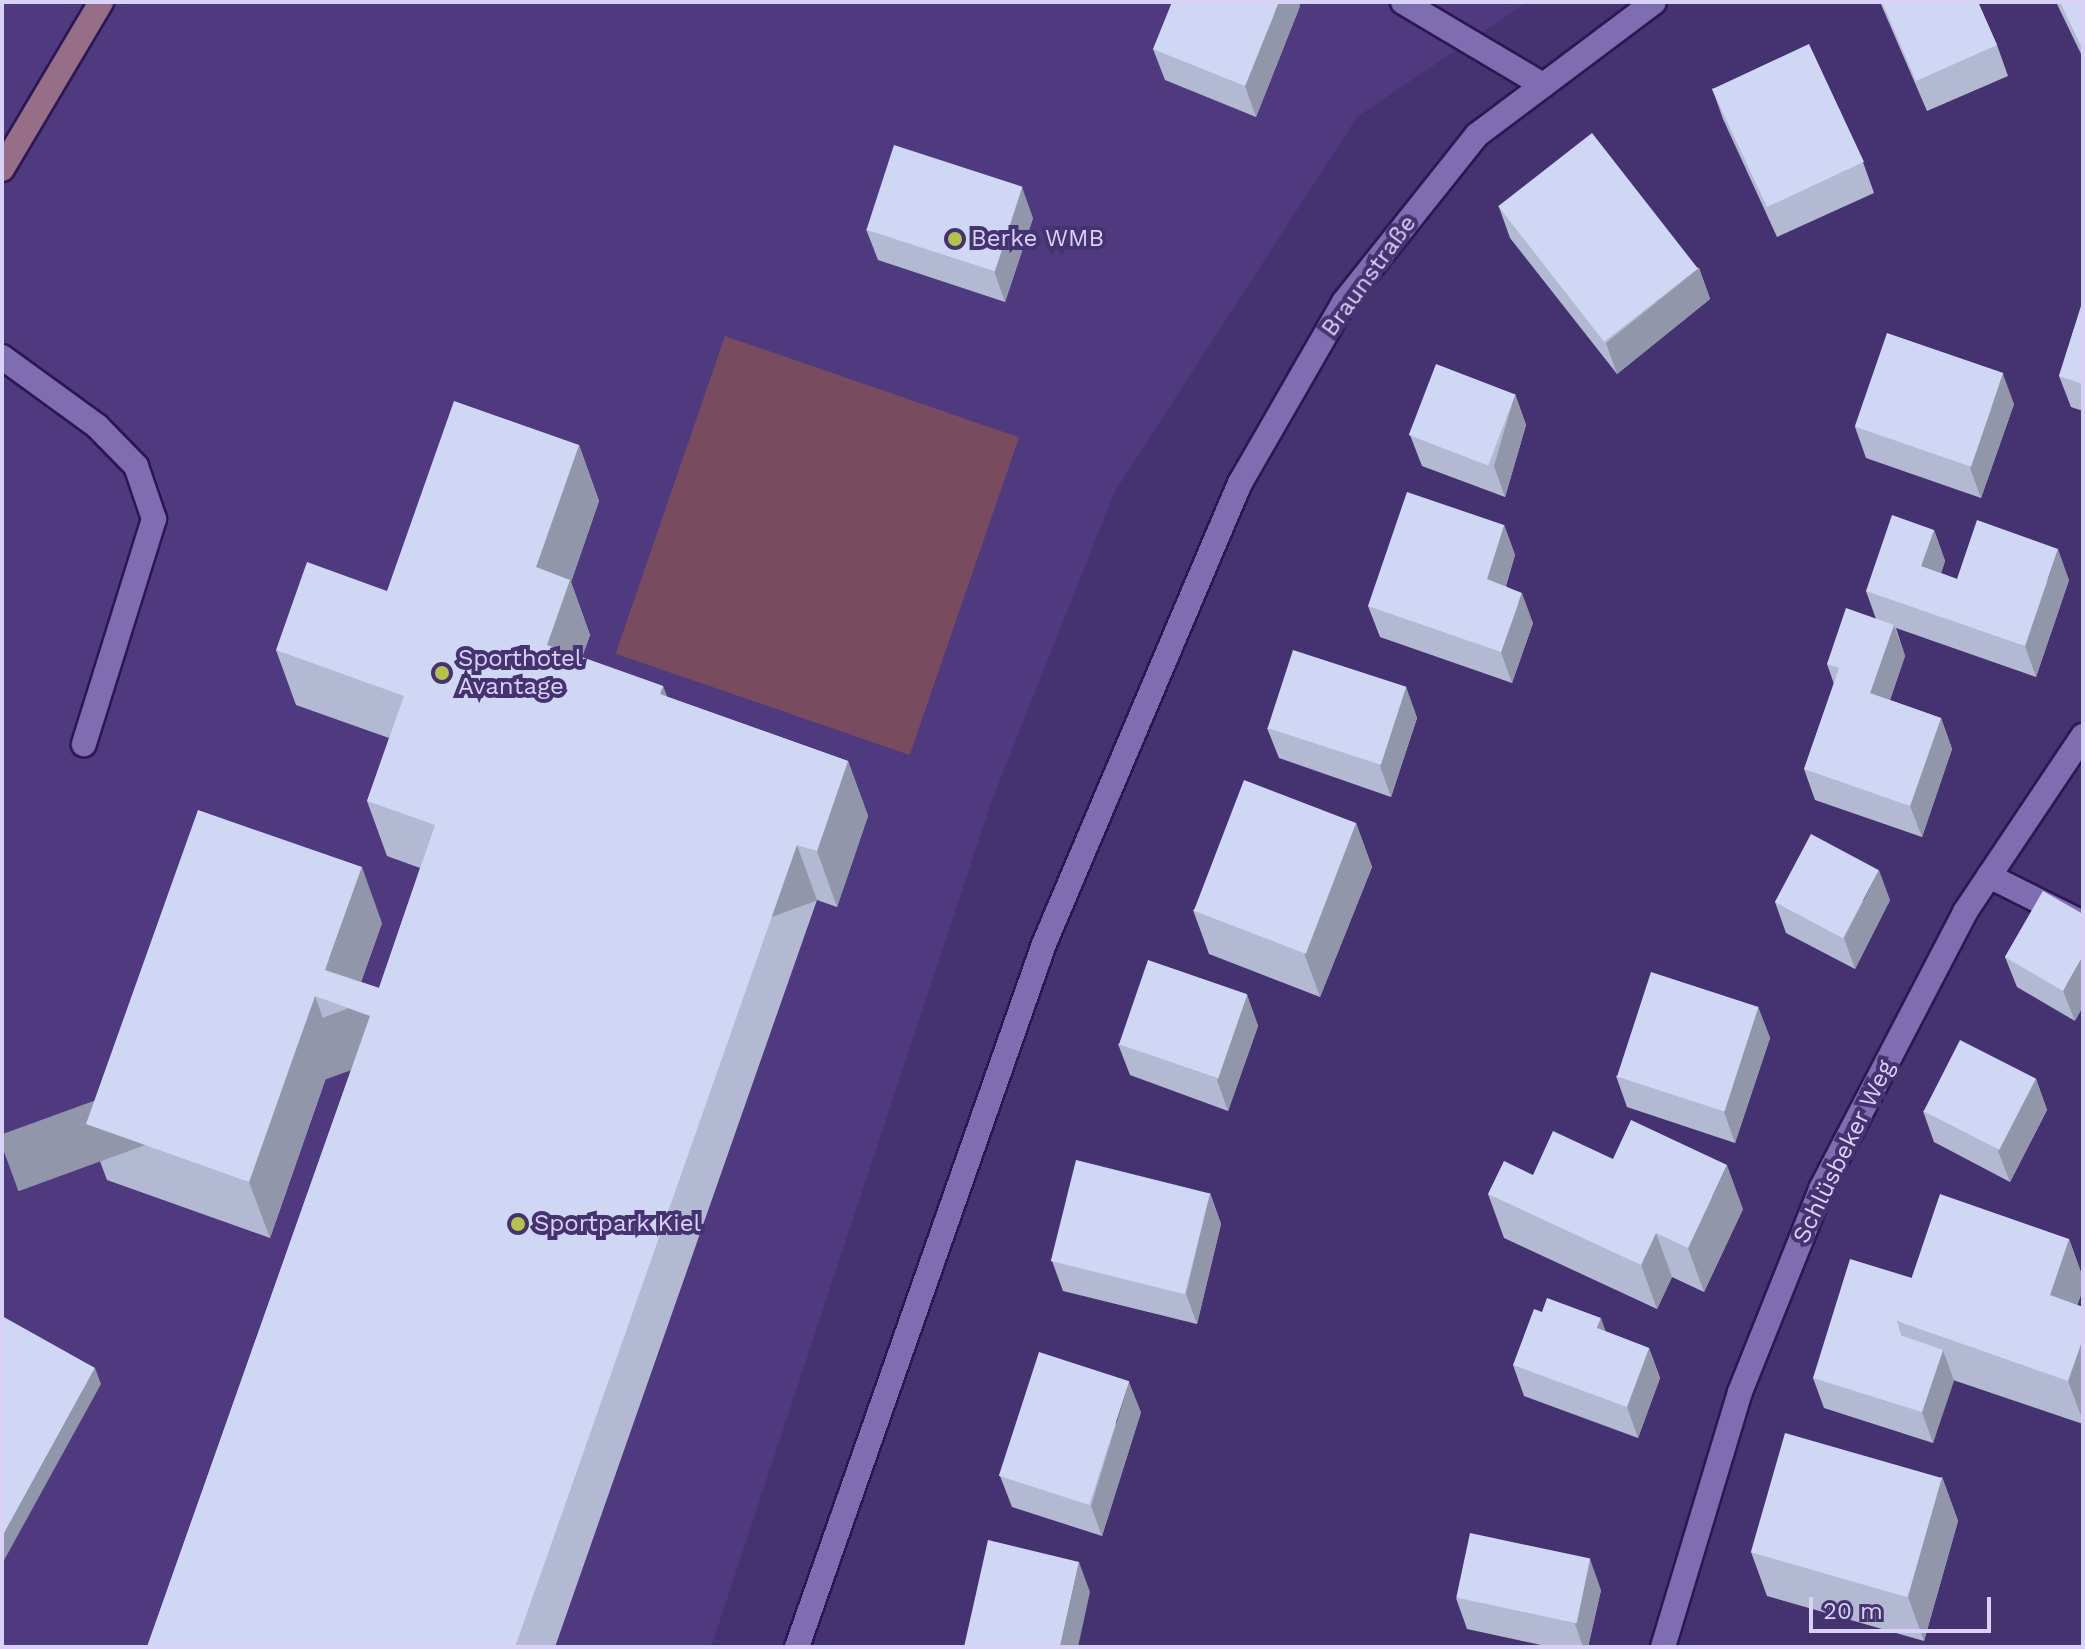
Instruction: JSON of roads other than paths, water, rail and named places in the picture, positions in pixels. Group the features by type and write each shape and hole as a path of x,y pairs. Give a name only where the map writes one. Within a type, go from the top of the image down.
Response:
{"main road":[{"path":"2,169 101,2"}],"street":[{"path":"1403,2 1543,85"},
{"name":"Braunstraße","path":"797,1647 1044,944 1157,667 1240,483 1344,302 1477,135 1654,2"},
{"path":"2,357 97,426 136,466 154,519 84,744"},
{"name":"Schlüsbeker Weg","path":"1663,1647 1740,1392 1821,1189 1989,876 2083,736"},
{"path":"1989,876 2083,923"}],"place":[{"name":"Berke WMB","path":"955,239"},
{"name":"Sporthotel Avantage","path":"442,673"},
{"name":"Sportpark Kiel","path":"518,1224"}]}
